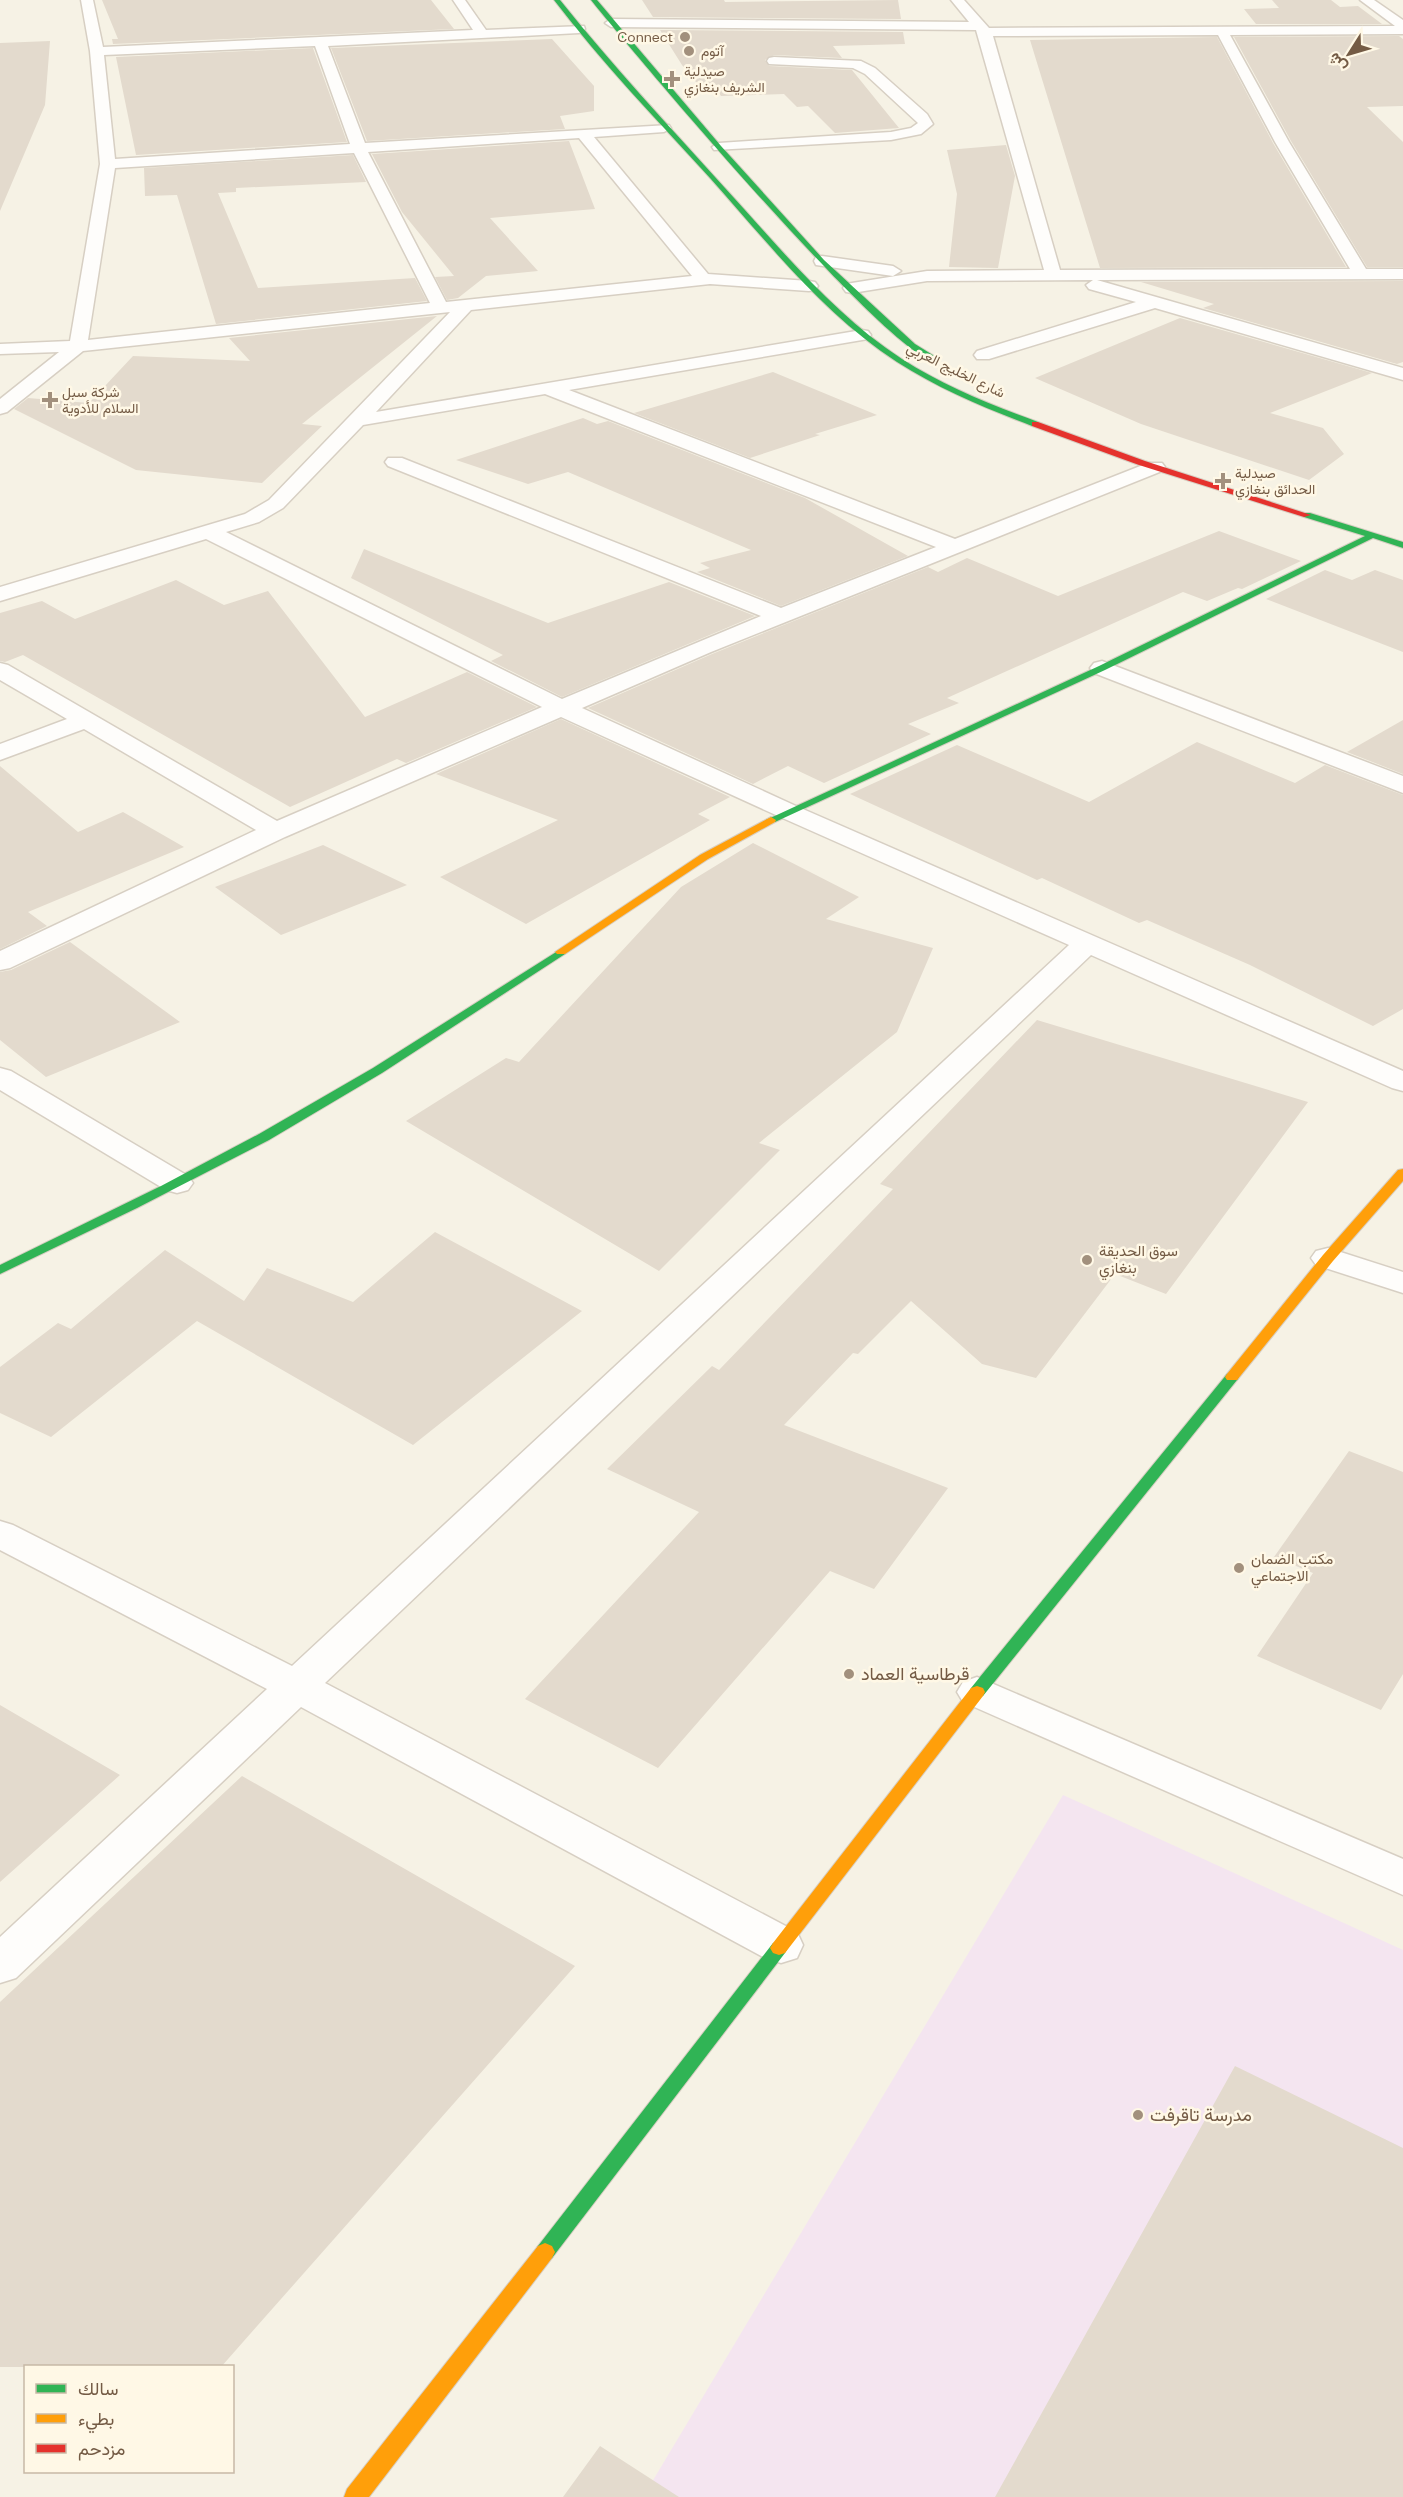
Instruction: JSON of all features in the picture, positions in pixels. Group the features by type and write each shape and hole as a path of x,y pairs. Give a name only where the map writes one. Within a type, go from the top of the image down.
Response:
{"main road":[{"name":"شارع الخليج العربي","path":"557,0 664,128 809,286 862,335 912,369 1009,414 1155,467 1403,545"},
{"name":"شارع الخليج العربي","path":"594,0 719,147 822,261 912,346 946,366"},
{"path":"0,1270 177,1183 265,1136 418,1046 704,857 787,811 1102,669 1373,535"},
{"path":"355,2497 977,1692 1328,1258 1403,1173"}],"street":[{"path":"0,408 78,346 108,164 97,51 87,0"},
{"path":"459,0 482,34"},
{"path":"957,0 983,29 1053,274"},
{"path":"1366,0 1403,28"},
{"path":"635,8 642,23"},
{"path":"611,22 1222,31 1403,28"},
{"path":"97,51 579,29"},
{"path":"1222,31 1282,142 1361,274"},
{"path":"320,42 359,148 441,308"},
{"path":"719,147 891,136 916,130 926,124 922,117 870,71 856,64 774,61"},
{"path":"108,164 664,128"},
{"path":"584,134 707,279 809,286"},
{"path":"0,349 78,346 707,279 784,259"},
{"path":"822,261 927,276"},
{"path":"1053,274 1403,374"},
{"path":"1332,274 1396,291"},
{"path":"852,288 927,276 1403,274"},
{"path":"983,355 1155,302"},
{"path":"0,594 252,518 276,504 360,420 465,306"},
{"path":"360,420 862,335"},
{"path":"550,389 954,546"},
{"path":"395,462 779,615"},
{"path":"0,962 276,831 779,615 1155,467"},
{"path":"209,532 562,708 1086,944 1403,1082"},
{"path":"1102,669 1403,785"},
{"path":"0,670 276,831"},
{"path":"0,753 87,720"},
{"path":"0,1965 1086,944"},
{"path":"0,1077 177,1183"},
{"path":"1328,1258 1403,1283"},
{"path":"0,1534 298,1687 782,1945"},
{"path":"977,1692 1403,1878"}],"shaded area":[{"name":"مدرسة تاقرفت","path":"1063,1795 1403,1950 1403,2497 643,2497"}],"building":[{"path":"102,0 431,0 454,29 113,44 112,39 118,39"},
{"path":"642,0 724,0 725,2 898,0 901,19 653,17"},
{"path":"1272,0 1331,0 1340,7 1358,6 1382,24 1256,24 1244,9 1279,8"},
{"path":"660,30 903,32 905,44 833,46 842,58 774,55 765,60 769,66 852,70 899,128 835,133 808,106 797,107 784,94 721,96 718,92 705,93 682,65"},
{"path":"1399,36 1403,39 1403,106 1367,107 1403,142 1403,267 1367,267 1291,141 1234,37"},
{"path":"1217,37 1273,143 1346,267 1100,268 1030,40"},
{"path":"552,39 594,86 594,111 560,116 565,129 367,141 331,48"},
{"path":"50,41 45,105 0,211 0,43"},
{"path":"313,48 347,142 136,155 116,57"},
{"path":"569,141 595,209 490,218 538,271 486,276 458,298 447,300 435,277 454,276 402,212 372,154"},
{"path":"1006,145 1015,176 998,268 949,267 957,194 947,150"},
{"path":"353,155 366,182 236,188 236,192 218,193 258,288 415,278 427,301 216,324 177,195 145,196 144,168"},
{"path":"1403,281 1403,362 1397,364 1203,308 1214,304 1141,282"},
{"path":"437,316 302,424 322,426 262,483 136,470 14,409 28,398 89,403 133,356 250,361 229,338"},
{"path":"1180,318 1372,373 1270,413 1323,428 1344,454 1309,480 1141,424 1035,378"},
{"path":"773,372 877,415 815,434 820,435 750,458 634,413"},
{"path":"583,418 597,424 608,421 805,498 908,556 781,606 697,572 710,568 700,563 751,550 568,472 528,484 456,460"},
{"path":"1219,531 1301,561 1242,589 1238,588 1207,601 1183,592 947,698 959,703 908,724 931,734 824,783 788,766 753,784 588,708 712,654 928,567 938,572 967,558 1058,596"},
{"path":"364,549 548,623 669,582 755,616 562,697 491,661 503,655 351,578"},
{"path":"1325,570 1352,580 1375,570 1403,580 1403,652 1266,599"},
{"path":"176,580 224,605 268,591 365,717 467,672 537,707 406,763 397,759 290,807 23,655 5,662 0,661 0,613 42,601 75,619"},
{"path":"561,719 730,797 698,814 710,820 526,924 440,877 558,820 436,774"},
{"path":"1403,720 1403,774 1347,752"},
{"path":"1197,742 1295,783 1325,765 1403,795 1403,1009 1373,1026 1250,965 1147,920 1139,923 1042,878 1037,880 850,794 957,745 1089,802"},
{"path":"0,766 78,832 123,812 184,847 28,912 47,926 0,949"},
{"path":"753,843 859,897 826,919 933,948 897,1032 759,1143 780,1150 659,1271 406,1121 506,1058 519,1062 681,887"},
{"path":"323,845 407,885 281,935 215,887"},
{"path":"70,942 180,1022 46,1077 0,1040 0,972 11,970"},
{"path":"1037,1020 1308,1102 1166,1294 1115,1274 1036,1378 982,1364 911,1301 858,1354 853,1353 784,1425 948,1488 874,1589 830,1571 658,1768 525,1699 699,1512 607,1469 712,1366 719,1370 893,1189 880,1184"},
{"path":"435,1232 582,1311 413,1445 197,1321 51,1437 0,1413 0,1367 58,1323 71,1329 165,1250 244,1301 267,1268 353,1302"},
{"path":"1349,1451 1403,1472 1403,1674 1381,1710 1257,1656 1313,1573 1274,1557"},
{"path":"0,1705 120,1775 0,1882"},
{"path":"242,1776 575,1966 223,2365 0,2367 0,2002"},
{"path":"1235,2066 1403,2148 1403,2497 995,2497"},
{"path":"600,2446 679,2497 563,2497"}],"traffic: fast":[{"path":"557,0 594,46 792,267 857,329 881,348 936,382 1035,424"},
{"path":"594,0 719,147 822,261 912,346 933,359"},
{"path":"1307,515 1403,545"},
{"path":"771,820 1102,668 1373,535"},
{"path":"0,1270 264,1137 451,1024 561,952"},
{"path":"977,1692 1232,1377"},
{"path":"545,2252 779,1948"}],"traffic: slow":[{"path":"561,952 704,857 771,820"},
{"path":"1232,1377 1328,1258 1403,1173"},
{"path":"779,1948 977,1692"},
{"path":"355,2497 545,2252"}],"traffic: jam":[{"path":"1035,424 1142,463 1307,515"}],"place":[{"name":"Connect","path":"685,37"},
{"name":"آتوم","path":"689,51"},
{"name":"صيدلية الشريف بنغازي","path":"672,79"},
{"name":"شركة سبل السلام للأدوية","path":"50,400"},
{"name":"صيدلية الحدائق بنغازي","path":"1223,481"},
{"name":"سوق الحديقة بنغازي","path":"1087,1260"},
{"name":"مكتب الضمان الاجتماعي","path":"1239,1568"},
{"name":"قرطاسية العماد","path":"849,1674"},
{"name":"مدرسة تاقرفت","path":"1138,2115"}]}
